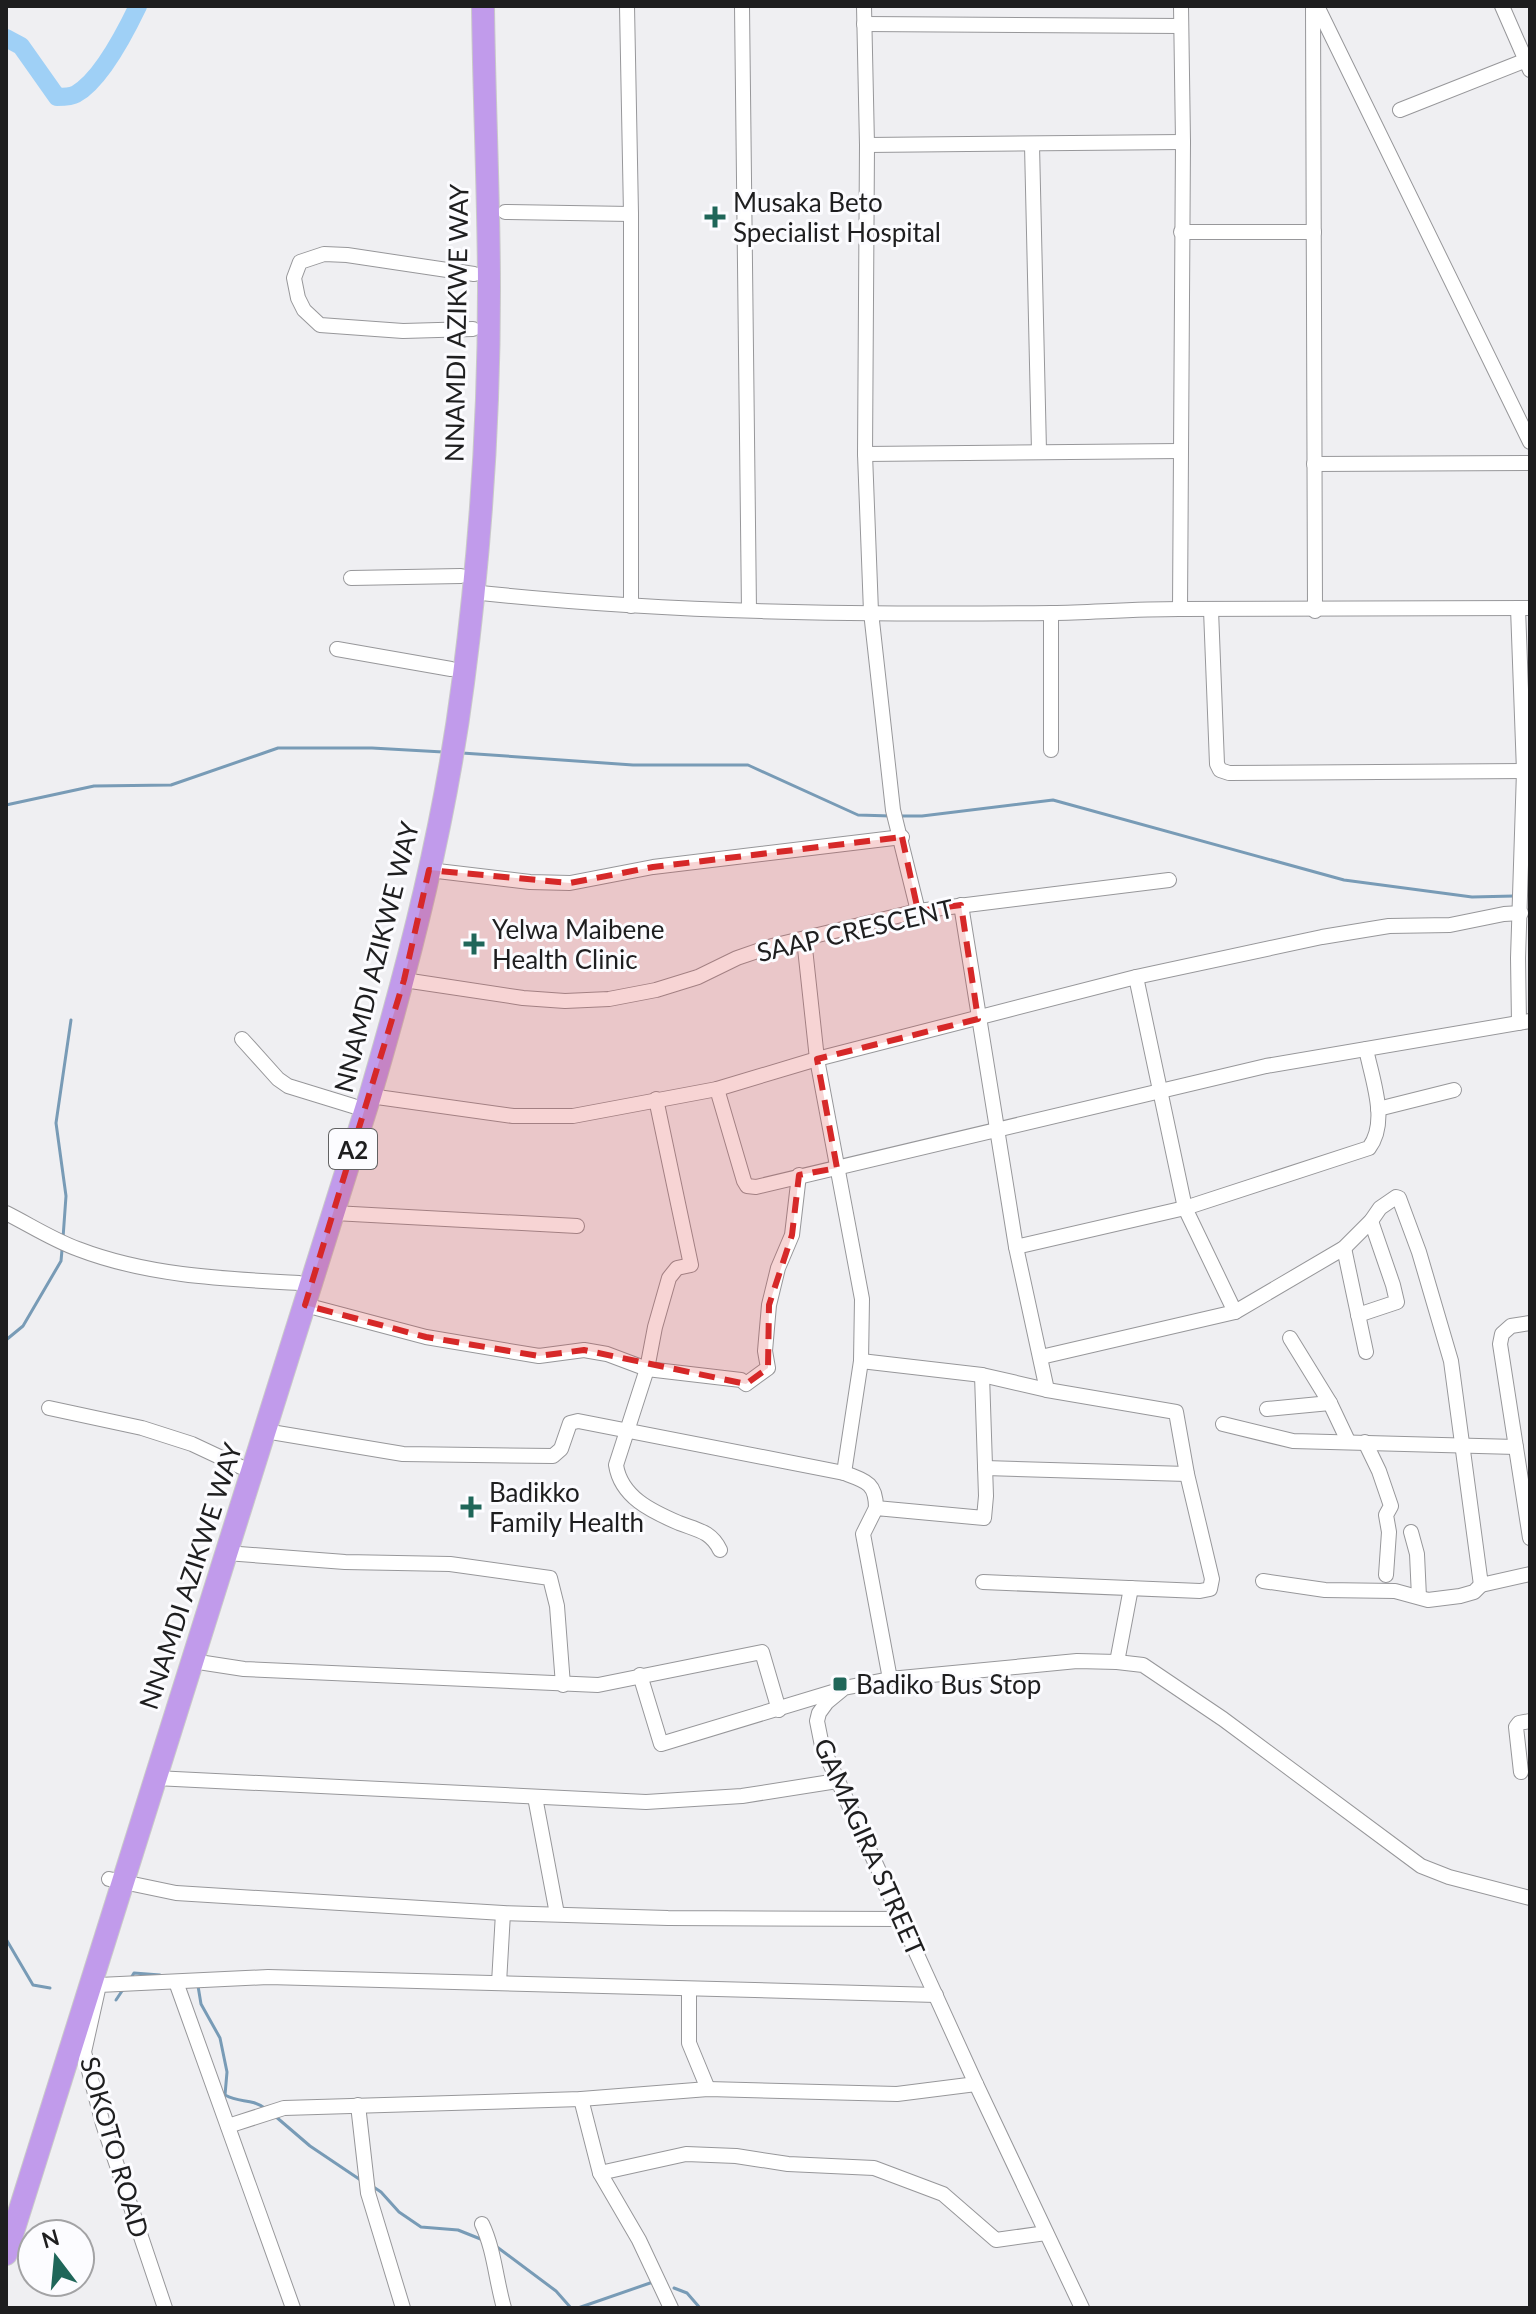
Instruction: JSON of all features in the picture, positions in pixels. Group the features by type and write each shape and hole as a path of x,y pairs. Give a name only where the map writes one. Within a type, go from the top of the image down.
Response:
{"highway":[{"name":"NNAMDI AZIKWE WAY","path":"6,2254 241,1467 299,1283 404,980 447,788 463,682 474,274 470,6"},
{"name":"NNAMDI AZIKWE WAY","path":"6,2209 115,1881 155,1778 334,1213 412,883 481,483 489,291 483,6"}],"street":[{"path":"627,6 631,214 631,606"},
{"path":"742,6 749,610"},
{"path":"864,6 867,145 865,454 871,612 897,824 918,911"},
{"path":"1180,609 1181,6"},
{"path":"1315,6 1315,611"},
{"path":"1315,6 1530,442"},
{"path":"1400,110 1527,65 1502,6"},
{"path":"864,24 1181,26"},
{"path":"867,145 1183,142"},
{"path":"1032,145 1039,451"},
{"path":"505,212 631,214"},
{"path":"1181,232 1314,232"},
{"path":"473,329 403,331 320,325 304,310 294,278 300,262 324,254 474,274"},
{"path":"865,454 1180,451"},
{"path":"1314,464 1530,463"},
{"path":"351,578 464,586 631,606 749,610 1051,613 1180,609 1524,608 1524,771 1518,958 1525,1022 1266,1066 756,1187 747,1186 717,1089"},
{"path":"1211,610 1217,764 1220,770 1229,773 1524,771"},
{"path":"1051,613 1051,750"},
{"path":"337,649 451,669"},
{"path":"429,870 530,882 570,883 897,824"},
{"name":"SAAP CRESCENT","path":"404,980 523,998 565,1001 609,999 656,990 698,977 749,954 918,911 1169,880"},
{"path":"242,1039 288,1086 361,1101 513,1116 573,1116 717,1089 817,1059 1136,977 1322,937 1389,926 1442,926 1504,914 1520,904"},
{"path":"961,905 1016,1247 1047,1390"},
{"path":"804,939 817,1059 862,1299 861,1361 844,1473"},
{"path":"1136,977 1185,1208 1235,1312"},
{"path":"1016,1247 1185,1208 1369,1148 1376,1138 1378,1109 1366,1049"},
{"path":"1378,1109 1454,1090"},
{"path":"656,1099 691,1265 677,1268 669,1278 647,1369 616,1465 619,1481 629,1496 680,1523 701,1529 717,1543 720,1550"},
{"path":"305,1305 426,1337 539,1356 584,1350 607,1354 647,1369 741,1380 746,1384 768,1368 765,1351 769,1305 778,1268 792,1235 799,1175"},
{"path":"1041,1357 1235,1312 1344,1248 1380,1208 1399,1198 1419,1252 1451,1361 1481,1585"},
{"path":"6,1213 80,1250 142,1267 200,1277 299,1283"},
{"path":"334,1213 577,1226"},
{"path":"1358,1315 1397,1302 1371,1221"},
{"path":"1344,1248 1366,1352"},
{"path":"1530,1323 1511,1326 1502,1334 1500,1344 1530,1538"},
{"path":"1290,1338 1330,1403 1348,1441"},
{"path":"861,1361 982,1375 1047,1390 1176,1412 1212,1585 1205,1591 983,1582"},
{"path":"876,1508 984,1518 982,1375"},
{"path":"1267,1409 1330,1403"},
{"path":"49,1408 142,1428 192,1444 241,1467"},
{"path":"265,1431 403,1454 553,1456 561,1449 573,1421 844,1473 869,1484 876,1493 876,1508 863,1534 890,1679"},
{"path":"1223,1424 1293,1441 1516,1447"},
{"path":"1365,1442 1391,1506 1386,1515 1389,1532 1386,1575"},
{"path":"985,1468 1187,1474"},
{"path":"1411,1532 1417,1554 1419,1597"},
{"path":"226,1553 345,1562 450,1564 550,1578 557,1606 563,1685"},
{"path":"1263,1581 1325,1590 1395,1591 1428,1600 1460,1596 1474,1592 1481,1585 1530,1574"},
{"path":"1117,1662 1131,1588"},
{"path":"192,1661 244,1669 598,1685 762,1652 779,1710"},
{"path":"640,1675 661,1744 844,1688 890,1679 1077,1661 1143,1665 1223,1719 1421,1866 1449,1877 1530,1898"},
{"name":"GAMAGIRA STREET","path":"844,1688 827,1702 817,1721 822,1746 1082,2308"},
{"path":"1521,1772 1516,1727 1519,1723 1530,1721"},
{"path":"155,1778 646,1802 742,1796 837,1781"},
{"path":"535,1797 557,1914"},
{"path":"115,1881 176,1893 503,1913 668,1918 900,1919"},
{"path":"499,1983 503,1913"},
{"path":"293,2308 176,1982 268,1977 936,1995"},
{"name":"SOKOTO ROAD","path":"165,2308 103,2124 84,2052 99,1985 176,1982"},
{"path":"689,1989 689,2043 708,2089"},
{"path":"228,2126 274,2110 358,2105 581,2099 708,2089 897,2094 976,2084"},
{"path":"581,2099 600,2173 639,2240 671,2308"},
{"path":"358,2105 368,2193 403,2308"},
{"path":"600,2173 686,2154 874,2168 943,2194 996,2240 1046,2233"},
{"path":"482,2224 490,2239 494,2273 504,2308"}],"highlighted area":[{"path":"902,837 918,911 961,905 978,1019 817,1059 837,1168 799,1175 792,1235 769,1305 768,1368 746,1384 584,1350 539,1356 426,1337 305,1305 404,980 429,870 570,883 653,867"}],"waterway":[{"path":"6,38 21,46 57,97 72,96 95,78 120,41 138,6"},
{"path":"6,805 94,786 171,785 278,748 443,752"},
{"path":"462,753 633,765 748,765 858,815 891,816"},
{"path":"899,816 1053,800 1344,880 1472,897 1514,896"},
{"path":"63,1238 66,1196 56,1123 71,1020"},
{"path":"6,1340 23,1326 61,1261 62,1250"},
{"path":"6,1939 33,1985 50,1988"},
{"path":"131,1978 134,1973 160,1975"},
{"path":"198,1986 201,2004 220,2038 227,2072 225,2095 266,2109"},
{"path":"116,2000 124,1988"},
{"path":"275,2116 310,2146 362,2181"},
{"path":"372,2186 399,2212 421,2227 458,2230 483,2240"},
{"path":"497,2247 556,2291 571,2308"},
{"path":"578,2308 653,2282"},
{"path":"674,2288 687,2293 700,2308"}],"place":[{"name":"Musaka Beto Specialist Hospital","path":"715,217"},
{"name":"Yelwa Maibene Health Clinic","path":"474,944"},
{"name":"Badikko Family Health","path":"471,1507"},
{"name":"Badiko Bus Stop","path":"840,1684"}]}
